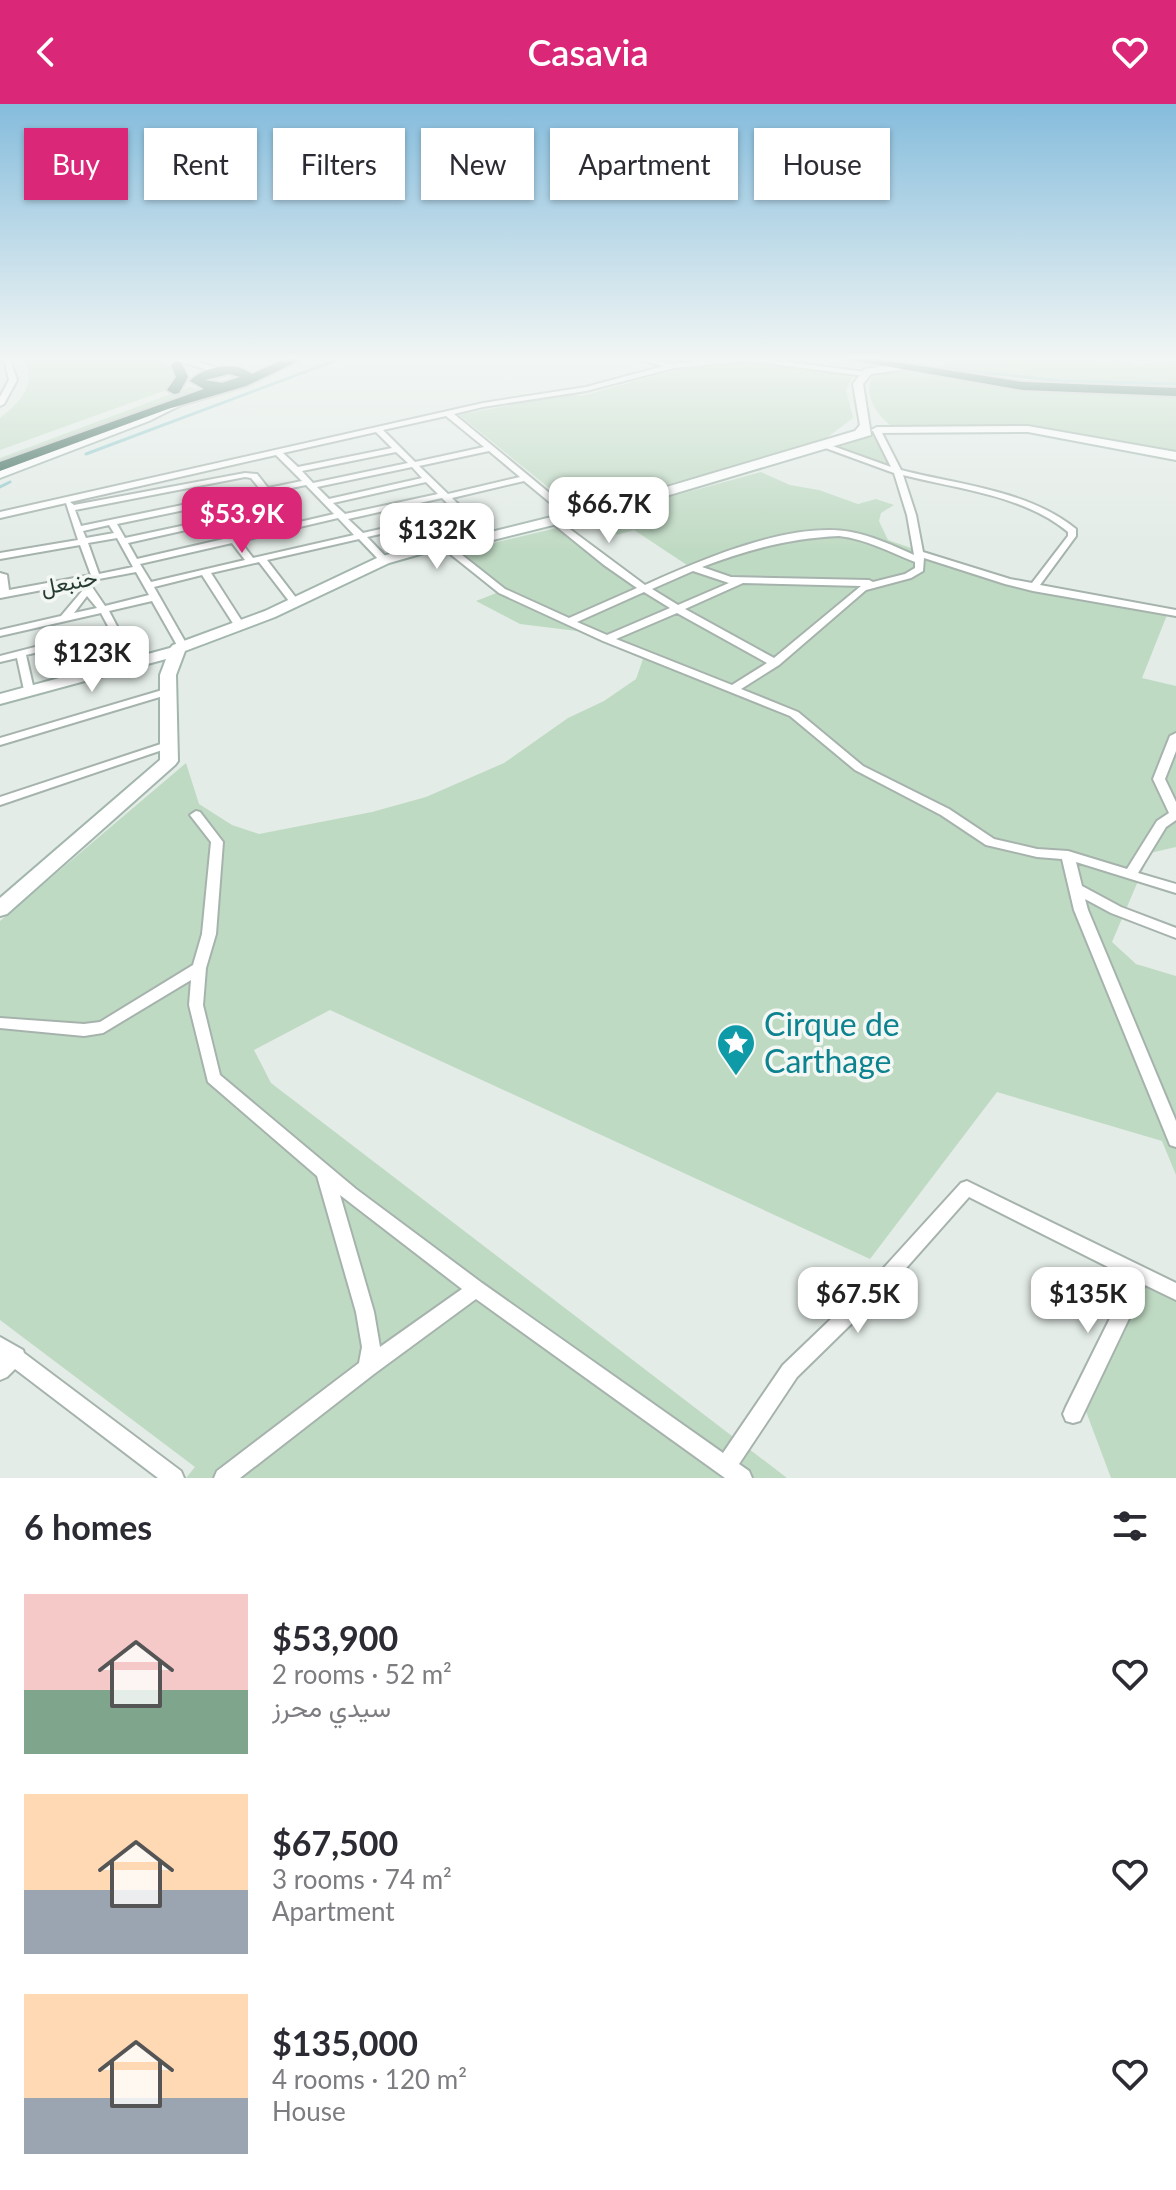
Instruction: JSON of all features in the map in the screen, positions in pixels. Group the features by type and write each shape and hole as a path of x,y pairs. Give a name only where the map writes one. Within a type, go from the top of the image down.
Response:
{"highway":[{"path":"0,455 88,422"},
{"path":"0,467 122,422"}],"street":[{"path":"0,474 137,422"},
{"path":"70,504 413,422"},
{"path":"459,422 573,517"},
{"path":"733,689 775,663 863,588 914,574 920,569 920,557 896,472 869,422"},
{"path":"377,564 573,517 871,430 1028,429 1176,456"},
{"path":"379,430 489,536"},
{"path":"348,437 383,471"},
{"path":"307,446 352,478"},
{"path":"824,446 896,472 1008,501 1068,526 1072,536 1033,588"},
{"path":"78,529 264,491 352,478 491,448"},
{"path":"296,470 398,449"},
{"path":"278,452 362,536 377,564"},
{"path":"0,515 111,501 245,475 254,476 289,527"},
{"name":"حنبعل","path":"3,594 96,577 289,527 526,478"},
{"path":"220,479 233,498"},
{"path":"327,502 428,479"},
{"path":"184,486 220,520 295,603"},
{"path":"148,493 160,512"},
{"path":"0,909 157,775 169,761 168,675 178,649 155,597 121,538 111,501"},
{"path":"70,504 96,577"},
{"path":"148,585 462,513"},
{"path":"0,556 220,520"},
{"path":"555,521 644,591 775,663"},
{"path":"568,622 737,550 840,533 1033,588 1176,613"},
{"path":"0,699 178,649 295,603 377,564 451,541 489,536"},
{"path":"449,549 502,591 607,639 808,722 843,758 892,787 945,812 978,836 1037,853 1068,855 1176,889"},
{"path":"694,568 720,578 742,580 880,583"},
{"path":"205,572 240,626"},
{"path":"2,575 3,594"},
{"path":"0,659 115,629 103,609 86,592 82,579"},
{"path":"607,639 742,580"},
{"path":"65,617 86,592"},
{"path":"0,633 155,597"},
{"path":"84,639 98,672"},
{"path":"21,654 29,690"},
{"path":"0,742 169,691"},
{"path":"1131,874 1161,824 1176,814 1159,779 1176,736"},
{"path":"0,801 170,744"},
{"path":"196,815 217,842 209,934 199,968 196,1005 213,1078 324,1172 476,1289 742,1478"},
{"path":"1068,855 1075,888 1123,1018 1176,1140"},
{"path":"1075,888 1116,910 1176,933"},
{"path":"0,1023 84,1030 103,1027 199,968"},
{"path":"324,1172 365,1312 371,1347 367,1368"},
{"path":"726,1466 790,1371 886,1278 967,1188 1176,1292"},
{"path":"1073,1414 1141,1275"},
{"path":"224,1478 476,1289"},
{"path":"0,1371 8,1351 174,1478"}],"green space":[{"path":"0,422 77,422 0,450"},
{"path":"96,422 120,422 0,466 0,458"},
{"path":"468,422 848,422 825,439 779,454 575,509"},
{"path":"888,422 1176,422 1176,452 1033,426 893,427"},
{"path":"868,436 876,437 893,463 886,464 839,447"},
{"path":"761,472 790,485 819,490 858,504 876,499 894,505 881,513 879,521 888,540 991,576 1167,615 1142,678 1176,686 1176,847 1150,853 1112,942 1136,964 1176,976 1176,1175 1162,1141 997,1092 870,1259 330,1010 254,1050 271,1083 787,1478 186,1478 195,1467 0,1320 0,921 186,763 199,804 232,825 259,834 372,812 426,797 504,763 568,718 604,701 636,679 643,659 577,631 520,624 476,601 499,592 447,554 561,527 604,566 642,590 690,567 634,530 617,535 596,517"},
{"path":"1146,1280 1176,1295 1176,1478 1111,1478 1081,1398 1121,1285"}],"waterway":[{"path":"86,454 171,422"},
{"path":"0,487 10,482"}],"place":[{"name":"Cirque de Carthage","path":"736,1077"}]}
